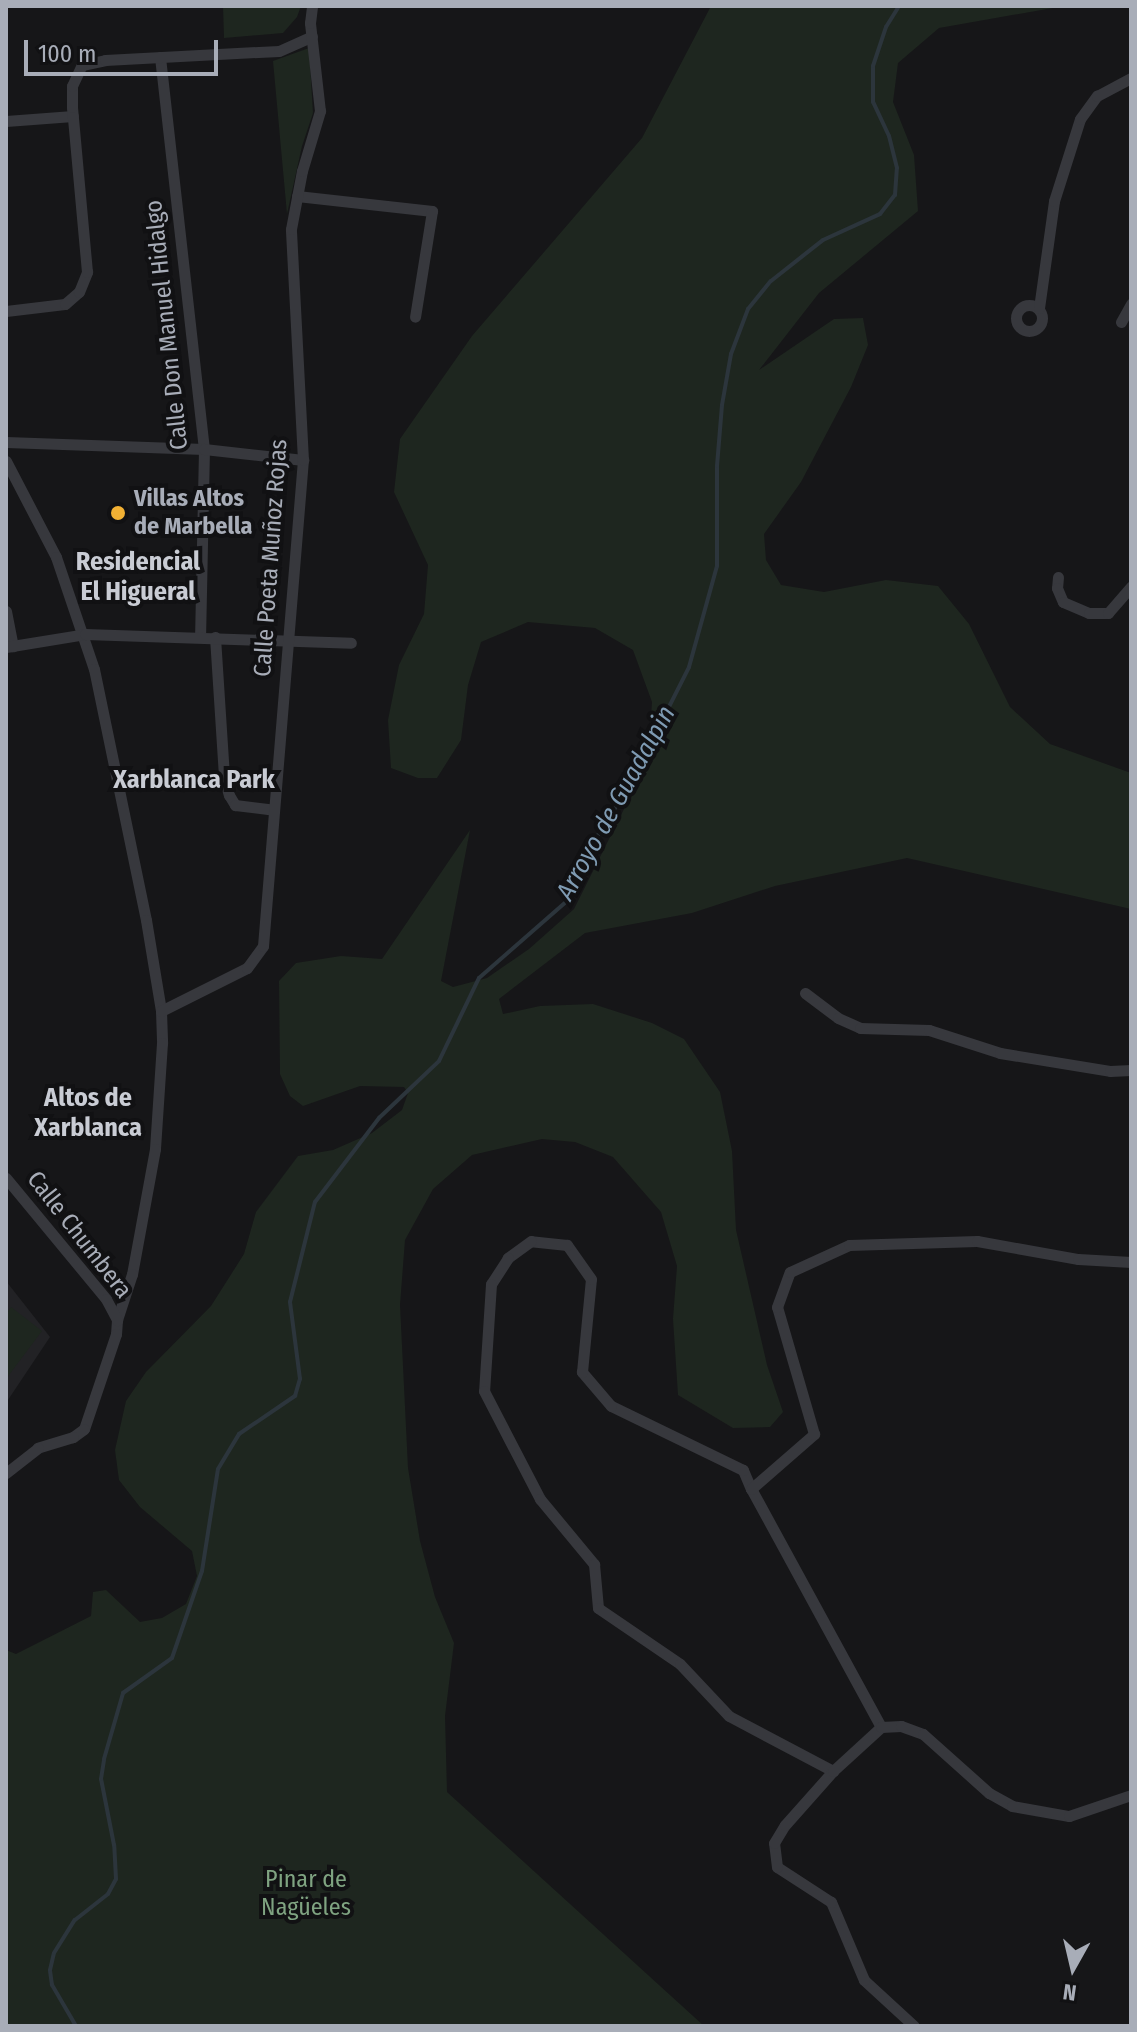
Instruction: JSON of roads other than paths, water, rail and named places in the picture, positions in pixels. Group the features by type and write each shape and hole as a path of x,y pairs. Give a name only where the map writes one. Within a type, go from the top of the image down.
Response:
{"street":[{"name":"Calle Poeta Muñoz Rojas","path":"161,1011 247,968 258,957 263,946 303,460 291,229 320,111 312,6"},
{"path":"6,311 65,304 79,292 87,272 72,86 82,65 160,57 279,51 312,36"},
{"name":"Calle Don Manuel Hidalgo","path":"160,57 204,449 200,636"},
{"path":"1039,308 1054,201 1080,119 1097,96 1131,78"},
{"path":"6,121 73,116"},
{"path":"297,196 432,211 415,317"},
{"path":"1121,322 1131,304"},
{"path":"6,442 204,449 303,460"},
{"path":"6,461 44,531 85,634 146,920 161,1011 157,1137 129,1285 117,1320 116,1334 84,1429 73,1437 55,1439 38,1448 6,1473"},
{"path":"1058,577 1057,588 1063,602 1089,613 1108,613 1131,587"},
{"path":"6,611 10,646 85,634 200,636 287,644 351,643"},
{"path":"215,637 224,778 229,795 235,805 274,810"},
{"path":"805,993 838,1018 860,1028 929,1030 1000,1053 1110,1071 1131,1070"},
{"name":"Calle Chumbera","path":"6,1178 106,1299 117,1320"},
{"path":"833,1771 729,1716 680,1664 598,1608 594,1564 540,1499 484,1391 491,1284 508,1258 531,1241 567,1245 591,1279 582,1372 611,1406 743,1470 881,1727"},
{"path":"751,1489 814,1434 777,1307 790,1272 849,1245 977,1241 1078,1259 1131,1262"},
{"path":"106,1299 120,1296 129,1285"},
{"path":"914,2026 864,1980 831,1902 777,1867 774,1843 785,1825 833,1771 881,1727 901,1726 923,1734 989,1793 1012,1806 1069,1816 1131,1795"}],"waterway":[{"name":"Arroyo de Guadalpin","path":"76,2026 52,1985 50,1970 54,1953 75,1920 108,1894 116,1879 114,1845 101,1779 123,1693 172,1658 202,1571 218,1469 239,1434 295,1396 300,1379 290,1302 315,1202 379,1118 439,1061 479,978 567,901 588,851 630,784 689,667 717,566 717,466 722,405 731,354 748,309 771,281 823,240 880,214 895,195 897,168 889,136 873,102 873,66 886,27 899,6"}],"place":[{"name":"Villas Altos de Marbella","path":"118,513"}],"district":[{"name":"Residencial El Higueral","path":"138,577"},
{"name":"Xarblanca Park","path":"194,780"},
{"name":"Altos de Xarblanca","path":"88,1113"}],"park label":[{"name":"Pinar de Nagüeles","path":"306,1894"}]}
